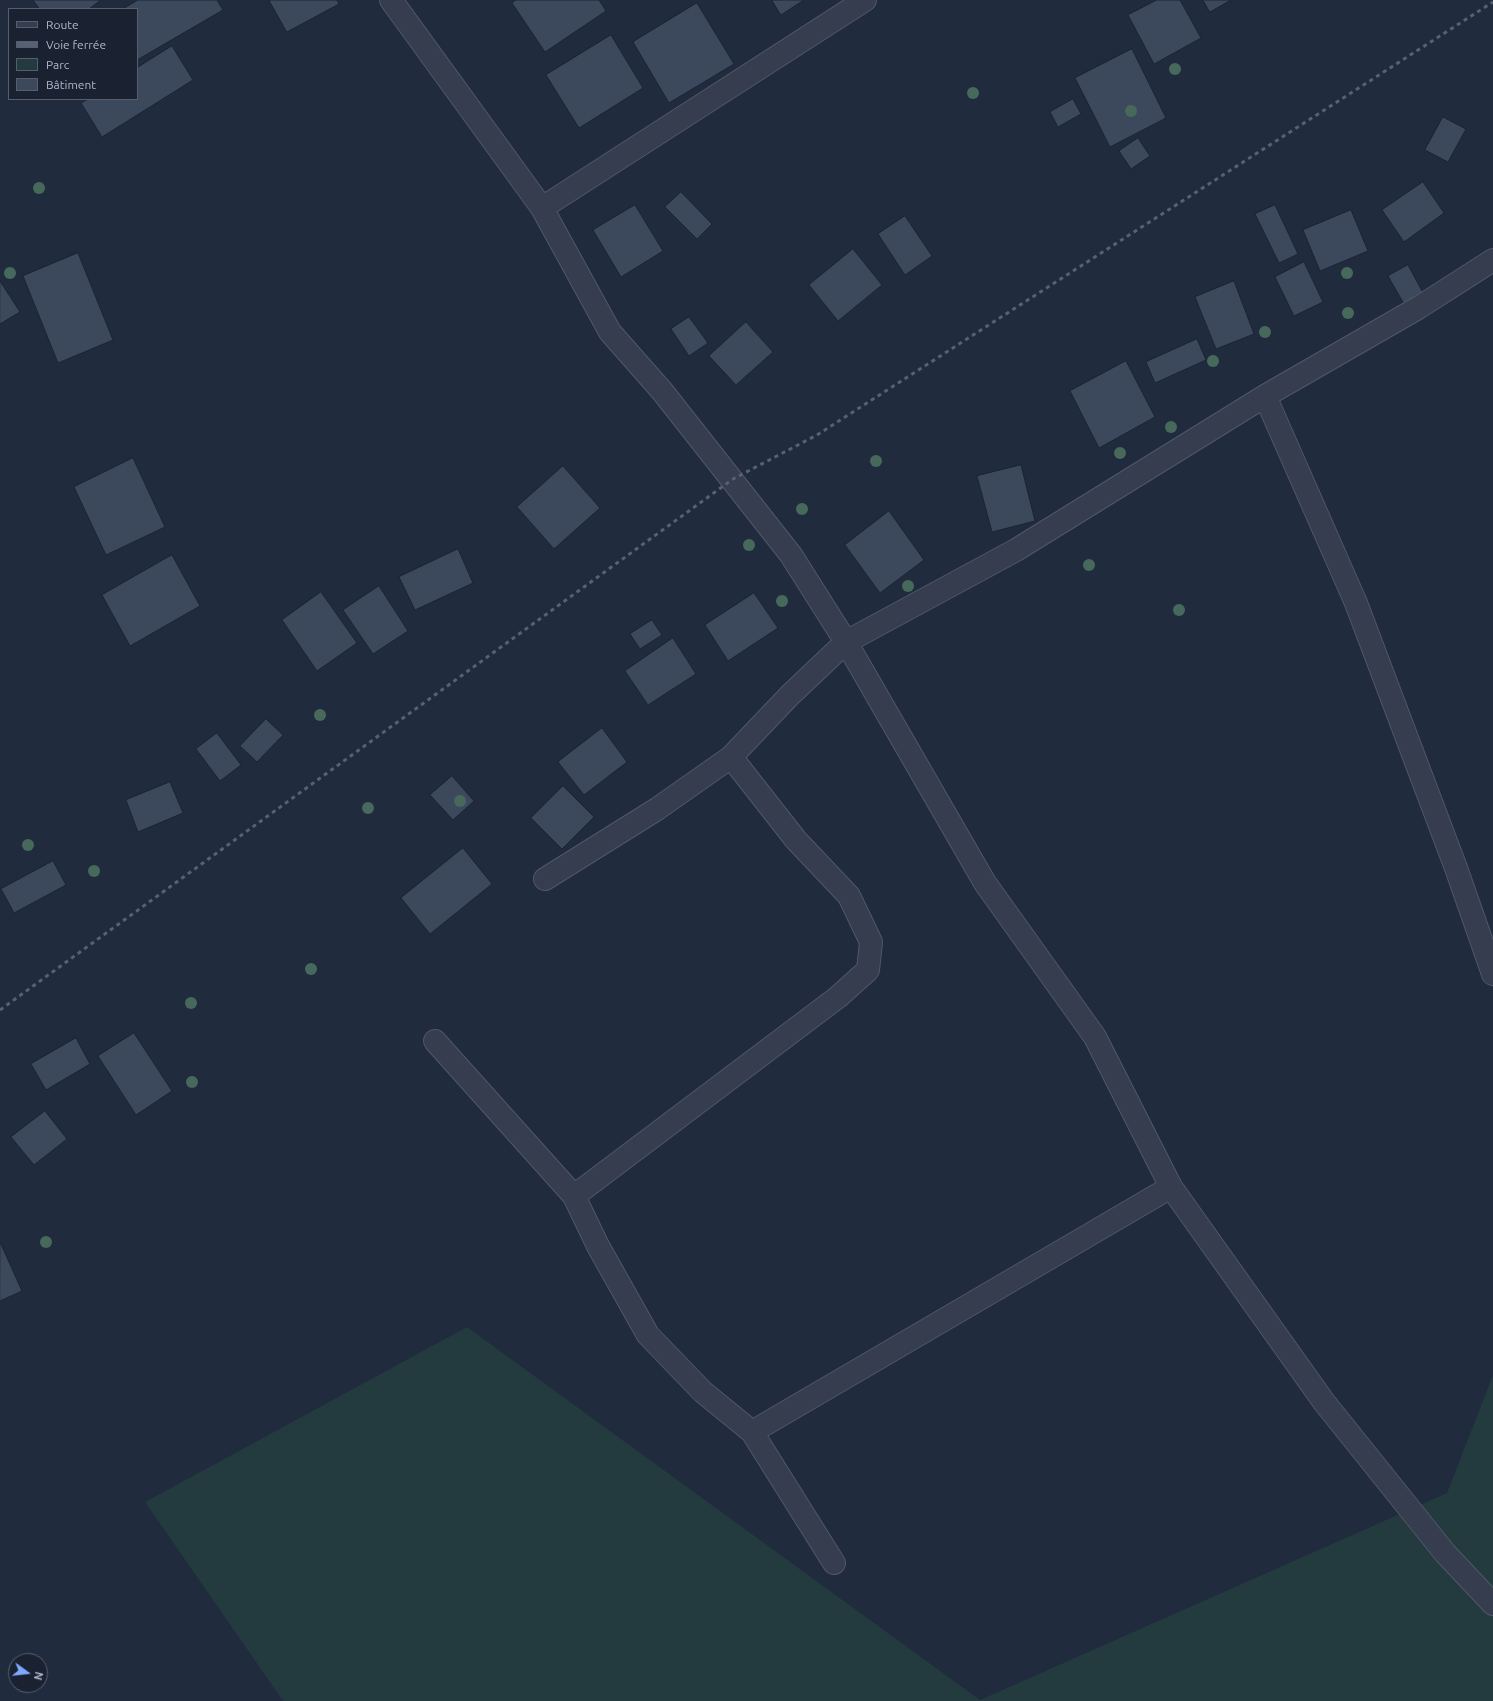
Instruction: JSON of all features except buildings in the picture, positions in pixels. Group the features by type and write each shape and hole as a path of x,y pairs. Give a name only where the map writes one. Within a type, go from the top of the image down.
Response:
{"street":[{"path":"391,0 542,208 610,332 662,391 733,479 791,555 846,642 985,883 1095,1037 1171,1188 1324,1402 1445,1553 1493,1604"},
{"path":"542,208 865,0"},
{"path":"545,879 657,809 731,757 790,695 846,642 1016,550 1265,396 1418,308 1493,260"},
{"path":"1265,396 1356,603 1456,868 1493,974"},
{"path":"574,1196 838,997 868,970 871,942 848,896 796,840 731,757"},
{"path":"435,1041 574,1196 598,1246 648,1335 703,1392 752,1432 834,1563"},
{"path":"752,1432 1171,1188"}],"green space":[{"path":"467,1327 980,1700 1447,1493 1493,1375 1493,1701 283,1701 145,1502"}],"railway":[{"path":"0,1010 733,479 817,435 1493,2"}]}
